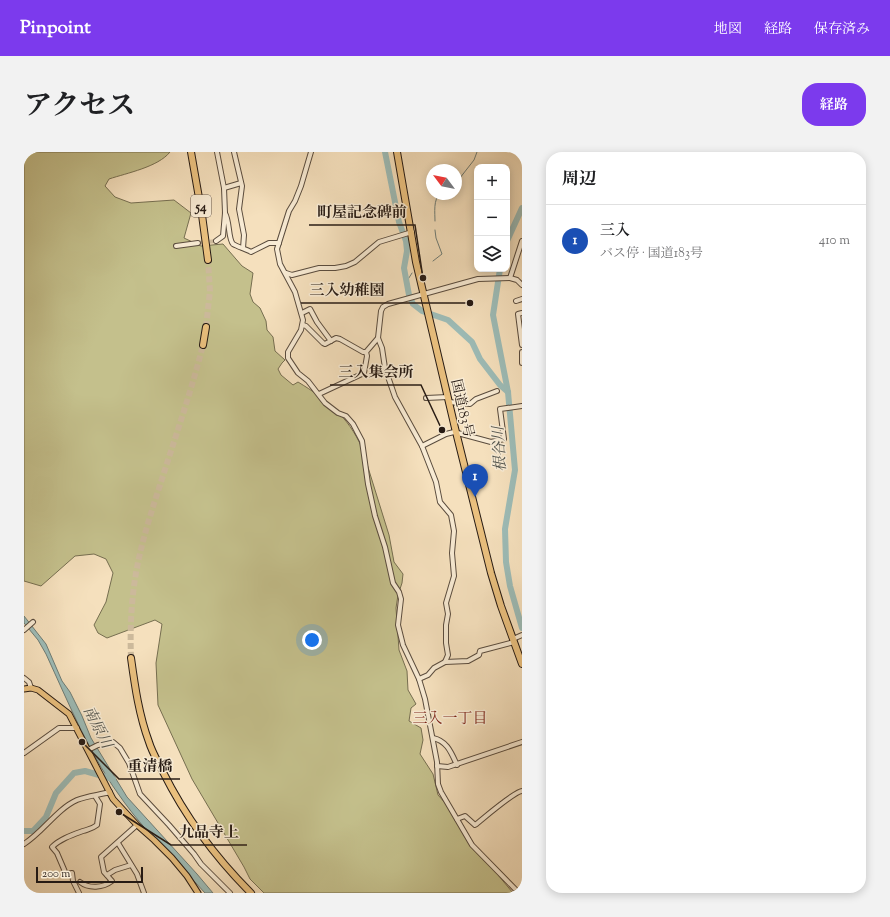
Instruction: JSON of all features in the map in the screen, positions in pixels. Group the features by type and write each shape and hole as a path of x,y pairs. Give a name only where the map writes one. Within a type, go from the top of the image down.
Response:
{"highway":[{"name":"54","path":"191,152 208,260"},
{"name":"国道183号","path":"397,152 407,233 424,293 456,433 491,573 522,664"},
{"path":"203,345 206,327"},
{"path":"131,658 134,685 149,743 170,786 195,829 218,858 251,893"}],"main road":[{"path":"24,689 31,688 38,690 69,714 89,749 113,799 137,825 172,858 187,876 198,893"}],"street":[{"path":"216,241 224,236 225,213 224,188 217,152"},
{"path":"234,152 241,183 238,209 244,235 243,248"},
{"path":"311,152 301,186 289,211 277,249 280,264 295,292 304,320 301,330 288,352 288,358 298,373 308,381 325,403 338,413 346,416 353,424 362,441 368,484 375,516 385,547 392,583 401,599 398,625 403,645 419,679 425,699 433,738 438,784 441,792 477,852 519,893"},
{"path":"224,188 241,183"},
{"path":"225,213 229,221 232,242 234,244 251,252 269,243 279,243"},
{"path":"286,273 292,275 319,268 346,266 355,262 379,242 407,233"},
{"path":"509,278 520,252 522,241"},
{"path":"176,246 198,243"},
{"path":"445,662 448,655 446,643 446,624 448,614 446,603 454,576 452,553 454,531 451,515 440,502 436,482 422,446 395,397 385,368 382,348 378,338 381,311 383,307 408,298 453,287 470,280 509,278 517,280 522,285"},
{"path":"516,301 522,299"},
{"path":"302,313 310,309 317,322 331,341"},
{"path":"522,313 518,314 522,345"},
{"path":"303,325 306,326 323,344 336,338 363,352 366,352"},
{"path":"319,394 364,373 367,356 366,352 378,338"},
{"path":"522,352 522,363"},
{"path":"426,398 470,404 476,399 497,391"},
{"path":"422,446 446,434 454,432 492,442 504,439 501,409 520,406"},
{"path":"25,629 33,622"},
{"path":"419,679 428,675 434,668 445,662 468,661 479,655 480,651 513,641 521,636"},
{"path":"24,678 29,682 31,688"},
{"path":"24,754 59,728 77,728"},
{"path":"433,738 442,741 447,746 457,765"},
{"path":"89,749 98,745 113,742 120,748 129,763 140,794 169,825 201,864 230,893"},
{"path":"437,766 448,767 457,765 490,752 522,742"},
{"path":"457,819 465,816 475,825 510,797 519,791 522,791"},
{"path":"24,844 67,806 81,799 110,792"},
{"path":"79,893 72,873 66,874 57,853 52,848 62,840 85,830 90,830 97,825 100,804 95,796"},
{"path":"80,882 94,888 108,885 112,881 104,872 101,857 137,825"},
{"path":"118,843 137,874 144,893"},
{"path":"107,875 115,870 131,865"},
{"path":"94,888 96,893"}],"shaded area":[{"path":"24,152 170,152 158,162 150,166 109,179 105,186 115,197 131,203 174,200 191,213 184,238 201,246 223,244 242,266 253,273 250,294 253,302 260,308 266,321 267,330 273,337 275,351 285,360 278,369 281,375 293,385 298,382 308,388 335,409 350,427 362,448 389,535 394,562 403,574 396,608 399,650 407,671 408,690 416,704 411,708 409,721 421,728 423,740 420,754 433,774 438,795 455,814 479,852 513,893 264,893 250,879 192,779 158,705 156,663 162,624 155,620 107,638 98,633 94,625 106,602 113,573 106,559 94,554 75,556 41,586 24,581"}],"water":[{"path":"24,616 46,644 62,681 70,692 91,738 127,797 213,893 205,893 163,849 133,814 112,785 81,730 46,654 38,640 24,623"}],"waterway":[{"path":"385,152 399,222 406,241 407,251 404,268 409,295 413,304 422,311 448,320 472,342 480,359 500,385 508,392"},
{"path":"462,175 474,160 477,152"},
{"path":"435,221 436,200"},
{"name":"根谷川","path":"509,236 522,208"},
{"path":"433,261 442,254 436,238 435,230"},
{"name":"根谷川","path":"500,272 493,315 508,392 515,470 505,529 506,562 510,586 522,628"},
{"path":"407,281 412,273"},
{"path":"24,831 33,831 46,817 56,793 74,773 85,771 113,779"}],"tunnel":[{"path":"198,243 216,241"},
{"path":"206,327 210,291 208,260"},
{"path":"131,658 132,608 135,579 140,555 149,520 188,398 203,345"}],"place":[{"name":"町屋記念碑前","path":"423,278"},
{"name":"三入幼稚園","path":"470,303"},
{"name":"三入集会所","path":"442,430"},
{"name":"三入","path":"475,497"},
{"name":"重清橋","path":"82,742"},
{"name":"九品寺上","path":"119,812"}],"district":[{"name":"三入一丁目","path":"450,718"}],"water label":[{"name":"南原川","path":"98,727"}]}
